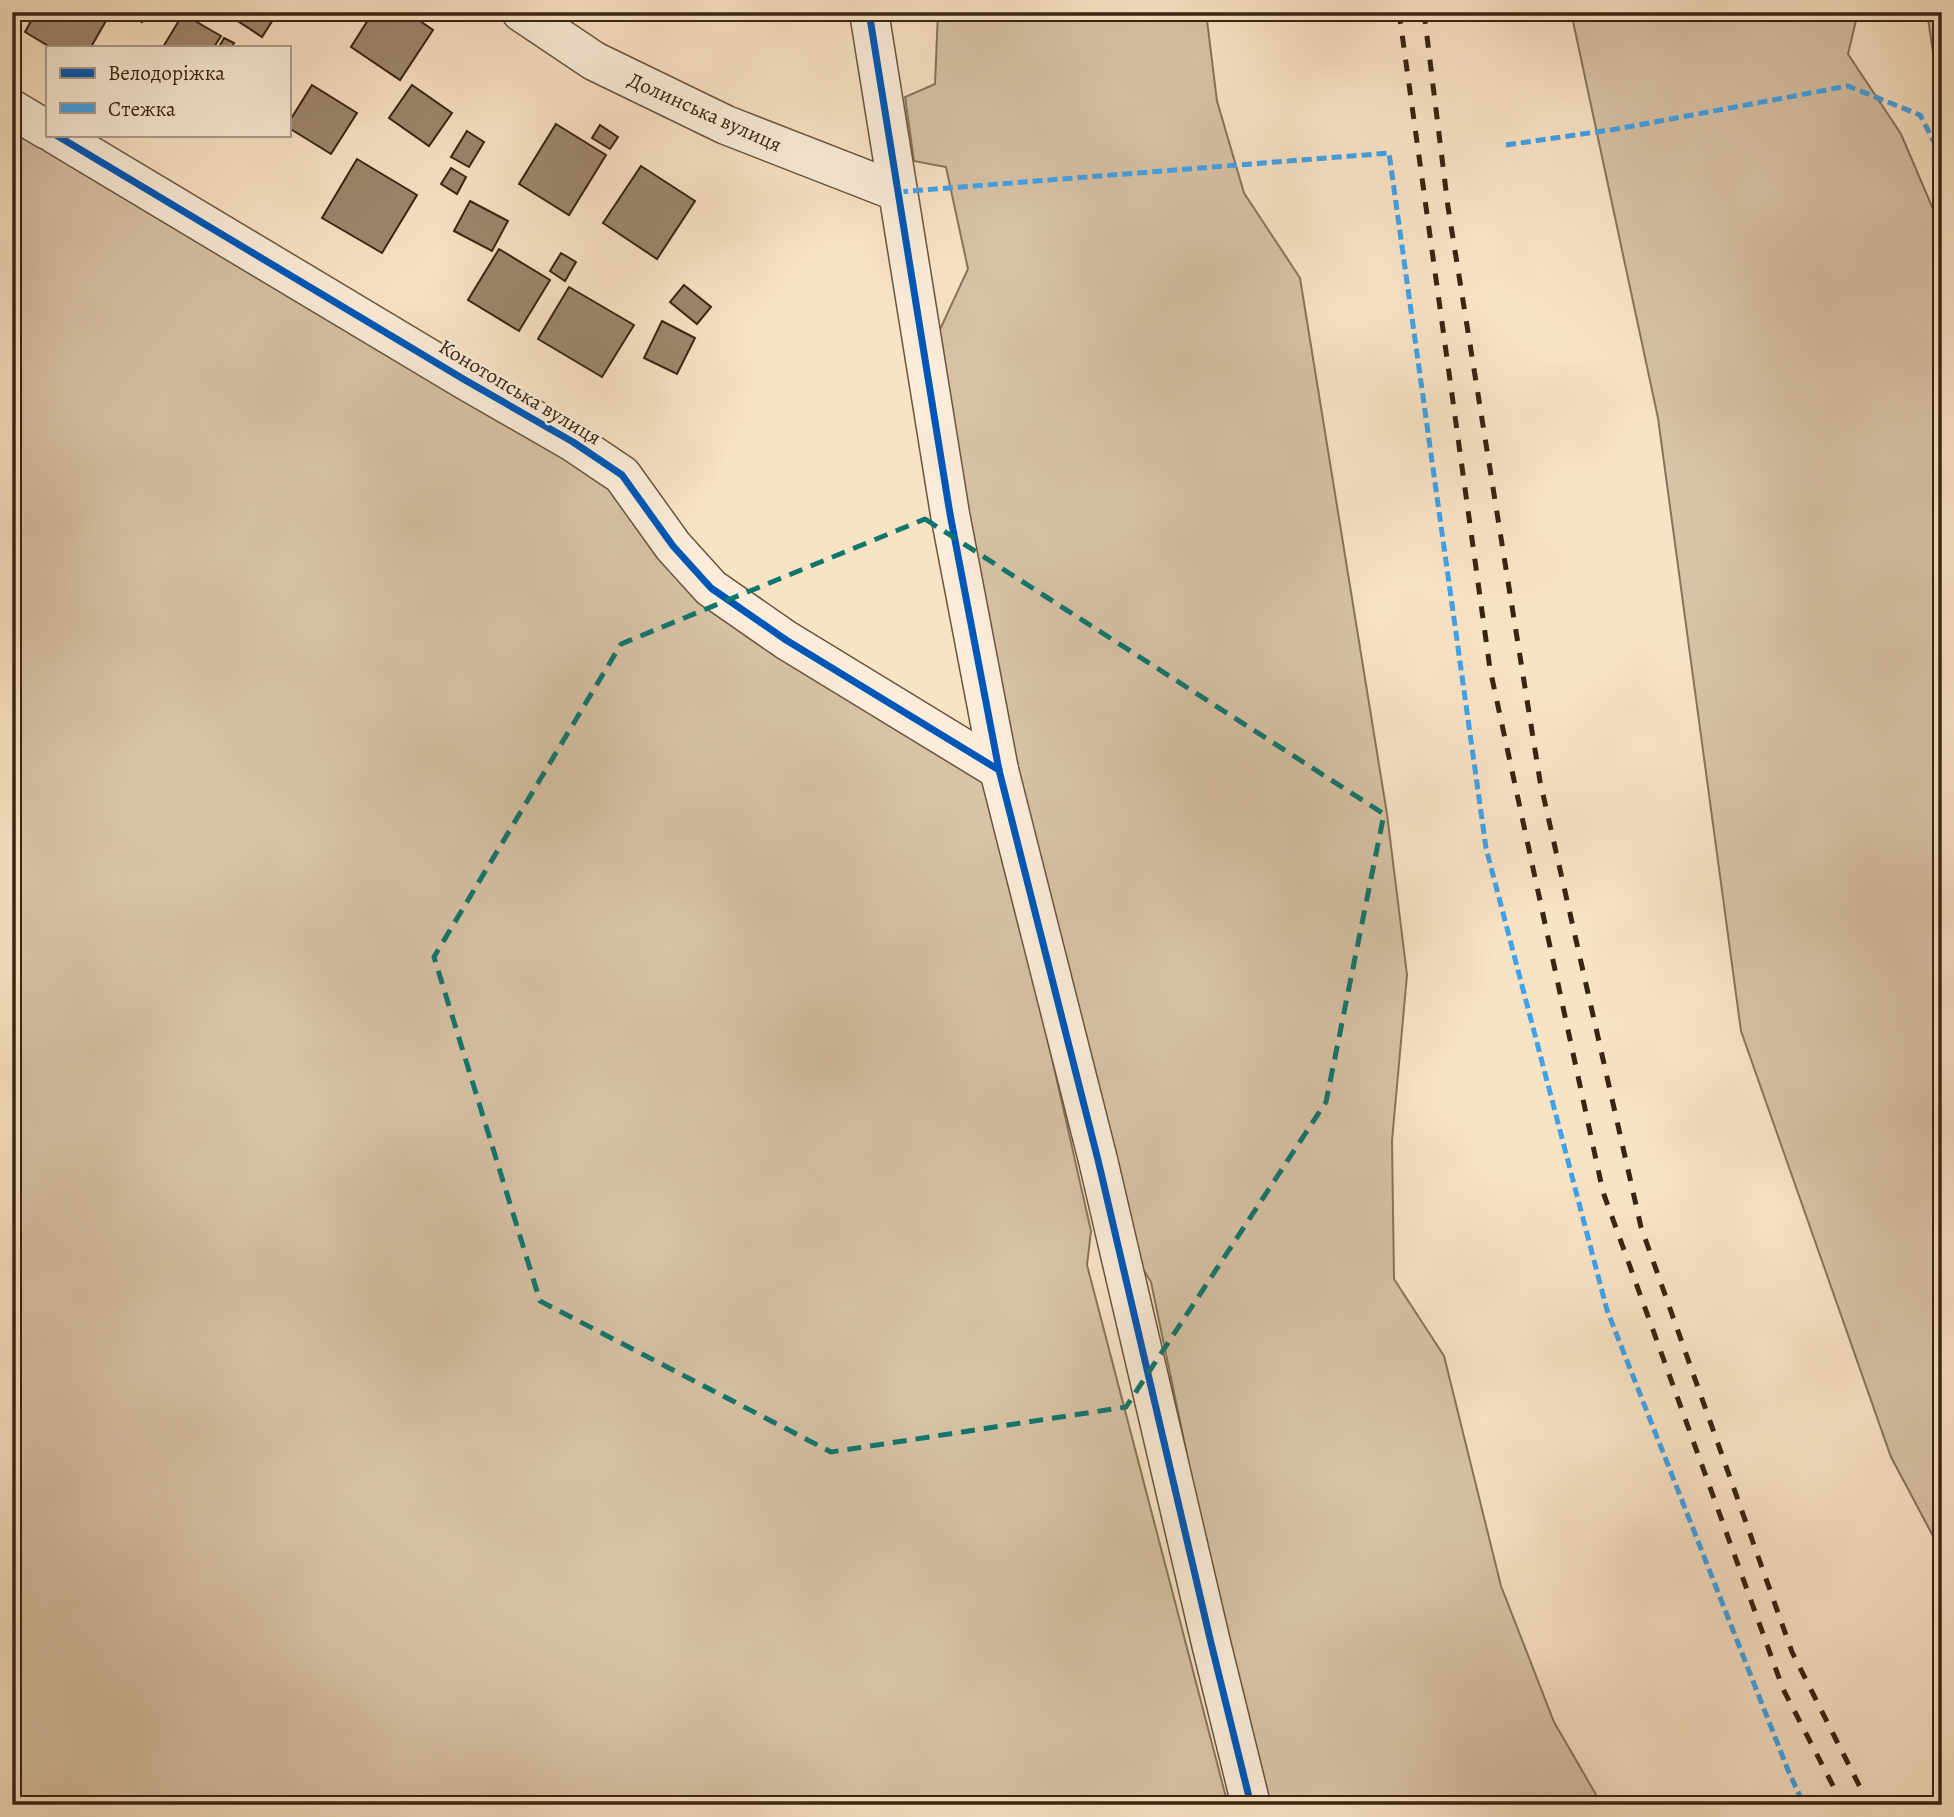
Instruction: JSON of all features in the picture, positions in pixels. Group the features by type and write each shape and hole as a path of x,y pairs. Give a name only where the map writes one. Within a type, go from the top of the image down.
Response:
{"street":[{"name":"Долинська вулиця","path":"521,12 594,61 726,125 898,192"},
{"path":"869,12 950,514 999,770 1098,1160 1251,1805"},
{"path":"12,109 46,129"},
{"name":"Конотопська вулиця","path":"58,136 573,442 622,475 673,547 711,588 786,639 999,770"}],"highlighted area":[{"path":"925,519 1384,814 1326,1102 1126,1407 831,1452 540,1301 434,957 621,644"}],"shaded area":[{"path":"938,12 1206,12 1217,101 1244,193 1300,278 1387,814 1407,975 1392,1141 1394,1279 1444,1356 1501,1586 1554,1722 1602,1805 1260,1805 1151,1282 1120,1231 1010,753 937,336 968,269 946,167 914,161 905,97 935,84"},
{"path":"1571,12 1858,12 1848,54 1901,134 1942,230 1942,1553 1891,1457 1741,1031 1658,418"},
{"path":"1927,12 1942,12 1942,37 1934,59"},
{"path":"12,130 602,477 655,552 989,780 1091,1231 1087,1265 1228,1805 12,1805"}],"building":[{"path":"36,12 111,12 92,46 48,46 25,32"},
{"path":"125,12 147,12 142,22"},
{"path":"224,12 278,12 262,37"},
{"path":"373,12 407,12 433,30 400,80 351,47"},
{"path":"183,14 221,36 215,46 164,46"},
{"path":"224,38 234,43 232,46 220,46"},
{"path":"312,85 357,113 331,154 290,129 290,120"},
{"path":"412,85 452,113 429,146 389,118"},
{"path":"556,124 606,155 569,215 519,184"},
{"path":"600,125 618,137 610,149 592,138"},
{"path":"467,131 484,142 469,167 451,157"},
{"path":"357,159 417,195 382,253 322,218"},
{"path":"641,166 695,201 657,259 603,223"},
{"path":"451,168 466,177 457,194 441,184"},
{"path":"470,201 508,221 492,251 454,231"},
{"path":"499,249 550,280 519,331 468,300"},
{"path":"561,253 576,262 565,281 550,271"},
{"path":"684,285 711,307 697,324 670,302"},
{"path":"569,287 634,325 602,377 538,339"},
{"path":"662,321 695,338 677,374 644,358"}],"railway":[{"path":"1399,12 1490,669 1603,1192 1783,1689 1843,1805"},
{"path":"1424,12 1448,207 1540,781 1641,1227 1792,1652 1869,1805"}],"marked path":[{"path":"1506,145 1617,129 1848,86 1920,115 1942,157"},
{"path":"898,192 1389,153 1486,848 1607,1310 1804,1805"}],"cycle path":[{"path":"869,12 950,514 999,770 1098,1160 1251,1805"},
{"path":"58,136 573,442 622,475 673,546 711,588 786,640 999,770"}]}
